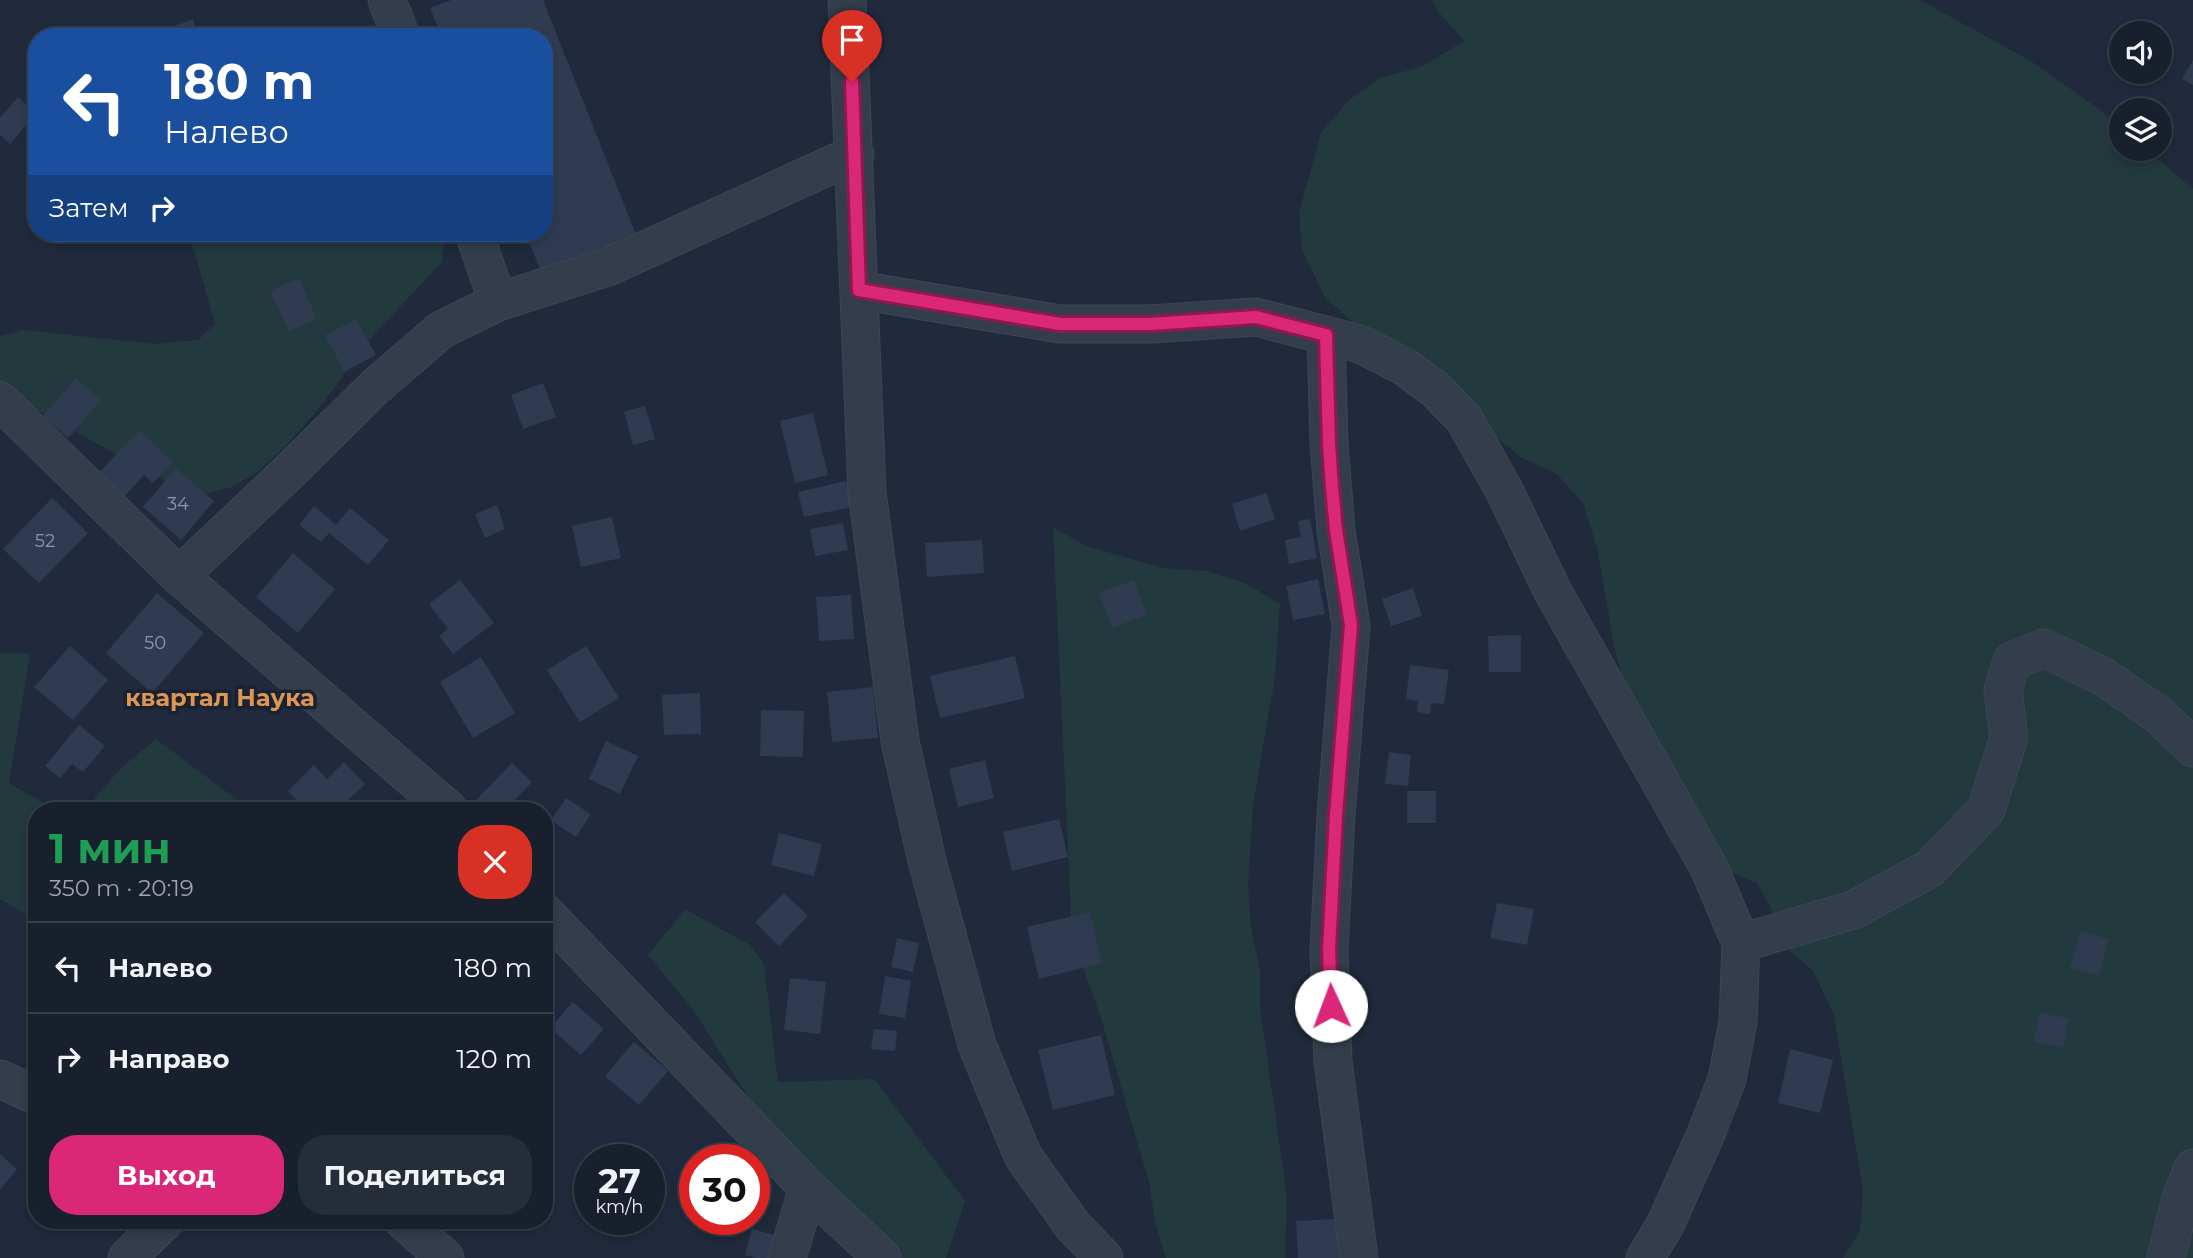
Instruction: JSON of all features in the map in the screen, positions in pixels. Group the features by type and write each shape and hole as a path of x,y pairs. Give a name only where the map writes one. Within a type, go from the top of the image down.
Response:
{"street":[{"path":"387,0 398,28"},
{"path":"847,0 867,492 900,741 927,862 977,1045 1023,1156 1073,1227 1104,1258"},
{"path":"179,576 375,387 440,330 498,302 608,267 855,154"},
{"path":"477,242 498,302"},
{"path":"859,290 1060,324 1150,324 1256,317 1360,344 1405,367 1436,390 1464,419 1504,490 1553,592 1709,868 1741,943 1738,1022 1727,1079 1665,1225 1645,1258"},
{"path":"1326,335 1334,506 1351,625 1336,815 1329,950 1333,1061 1359,1258"},
{"path":"0,401 179,576 440,802"},
{"path":"1741,943 1853,910 1929,869 1986,810 2009,737 2003,691 2012,661 2044,648 2104,677 2160,716 2193,748"},
{"path":"553,921 808,1188 882,1258"},
{"path":"0,1079 28,1092"},
{"path":"2166,1258 2181,1198 2193,1168"},
{"path":"787,1258 808,1188"},
{"path":"127,1258 157,1229"},
{"path":"412,1229 445,1258"}],"green space":[{"path":"1432,0 1920,0 2031,61 2109,118 2109,161 2160,161 2193,189 2193,1258 1843,1258 1860,1231 1863,1190 1834,1015 1813,971 1782,944 1774,913 1757,883 1727,871 1625,687 1615,651 1598,552 1584,505 1557,474 1522,458 1359,328 1325,297 1302,250 1299,213 1321,133 1349,100 1380,78 1421,67 1464,41 1437,10"},
{"path":"192,242 444,244 442,262 371,338 316,412 287,445 255,474 232,487 200,495 147,472 18,399 0,384 0,336 25,330 154,344 198,340 215,324"},
{"path":"1053,527 1086,546 1164,568 1206,571 1245,583 1280,604 1275,678 1253,805 1248,885 1251,928 1260,971 1260,1007 1287,1197 1285,1258 1166,1258 1155,1222 1149,1182 1101,1018 1072,937"},
{"path":"0,653 30,654 9,783 42,802 28,802 28,916 0,899"},
{"path":"156,739 240,802 91,802 122,767"},
{"path":"685,909 750,945 764,964 778,1082 874,1079 965,1201 946,1258 902,1258 857,1215 750,1100 694,1011 648,955"}],"building":[{"path":"451,0 543,0 637,237 541,271 529,242 553,242 553,28 438,28 430,8"},
{"path":"193,19 196,28 169,28"},
{"path":"2193,60 2193,85 2182,79"},
{"path":"18,97 28,106 28,123 10,144 0,135 0,118"},
{"path":"299,278 317,319 289,331 270,291"},
{"path":"356,319 376,355 344,372 325,335"},
{"path":"76,378 101,400 68,438 43,416"},
{"path":"543,383 556,417 523,429 511,395"},
{"path":"645,406 655,439 633,445 624,412"},
{"path":"813,413 828,475 795,483 780,421"},
{"path":"139,430 173,462 153,483 144,475 124,497 99,473"},
{"path":"176,468 214,501 181,540 143,507"},
{"path":"846,481 852,507 804,517 798,492"},
{"path":"1266,493 1275,519 1240,531 1232,504"},
{"path":"52,498 88,533 39,583 3,549"},
{"path":"497,505 505,529 485,538 475,514"},
{"path":"314,506 336,525 350,508 389,540 368,565 329,533 321,542 299,525"},
{"path":"612,517 621,558 581,567 572,526"},
{"path":"1310,519 1317,558 1289,564 1285,540 1301,537 1298,521"},
{"path":"843,523 848,550 815,556 810,529"},
{"path":"982,540 984,573 927,577 925,543"},
{"path":"293,553 335,589 298,633 256,597"},
{"path":"1318,579 1325,614 1293,620 1286,586"},
{"path":"460,580 494,623 453,654 439,636 448,629 429,604"},
{"path":"1134,580 1147,615 1112,628 1099,593"},
{"path":"1413,588 1422,616 1391,626 1382,599"},
{"path":"157,593 204,633 152,693 106,653"},
{"path":"851,595 854,639 819,641 816,597"},
{"path":"1521,635 1521,672 1489,672 1488,636"},
{"path":"70,646 108,680 73,720 34,687"},
{"path":"586,646 619,698 580,722 547,670"},
{"path":"1015,656 1025,698 940,718 930,676"},
{"path":"481,657 515,713 473,738 440,682"},
{"path":"1410,665 1449,670 1444,704 1431,703 1430,714 1417,712 1418,701 1406,699"},
{"path":"873,687 878,738 832,742 827,692"},
{"path":"700,693 701,734 664,735 662,695"},
{"path":"761,710 804,711 803,757 760,756"},
{"path":"79,725 105,746 83,772 72,764 60,778 45,766"},
{"path":"606,741 638,756 620,794 589,779"},
{"path":"1389,752 1411,755 1408,786 1385,784"},
{"path":"985,760 994,798 958,807 949,769"},
{"path":"344,762 365,784 346,802 299,802 288,791 314,765 327,779"},
{"path":"512,763 532,782 513,802 475,801"},
{"path":"1407,791 1436,791 1436,823 1407,823"},
{"path":"566,798 591,814 576,837 553,821"},
{"path":"1059,819 1068,857 1012,871 1003,832"},
{"path":"779,833 822,844 814,876 771,865"},
{"path":"784,893 808,916 779,946 755,922"},
{"path":"1497,903 1534,909 1527,945 1490,938"},
{"path":"1090,912 1102,963 1039,979 1027,927"},
{"path":"2080,931 2109,939 2099,976 2070,968"},
{"path":"897,938 919,943 913,972 891,967"},
{"path":"885,976 911,981 905,1018 879,1014"},
{"path":"790,978 826,982 820,1034 784,1030"},
{"path":"573,1002 604,1029 581,1055 553,1031 553,1025"},
{"path":"2039,1013 2069,1018 2064,1047 2034,1042"},
{"path":"874,1029 897,1031 895,1051 871,1049"},
{"path":"1101,1035 1115,1095 1053,1110 1038,1050"},
{"path":"634,1042 668,1071 639,1105 605,1076"},
{"path":"1790,1049 1833,1060 1820,1113 1778,1103"},
{"path":"0,1154 17,1169 0,1190"},
{"path":"1338,1219 1339,1258 1298,1258 1296,1221"},
{"path":"750,1235 778,1236 772,1258 745,1255"}],"district":[{"name":"квартал Наука","path":"220,697"}],"route":[{"path":"852,82 859,290 1060,324 1150,324 1256,317 1326,335 1332,487 1351,625 1336,815 1329,950 1331,1006"}]}
